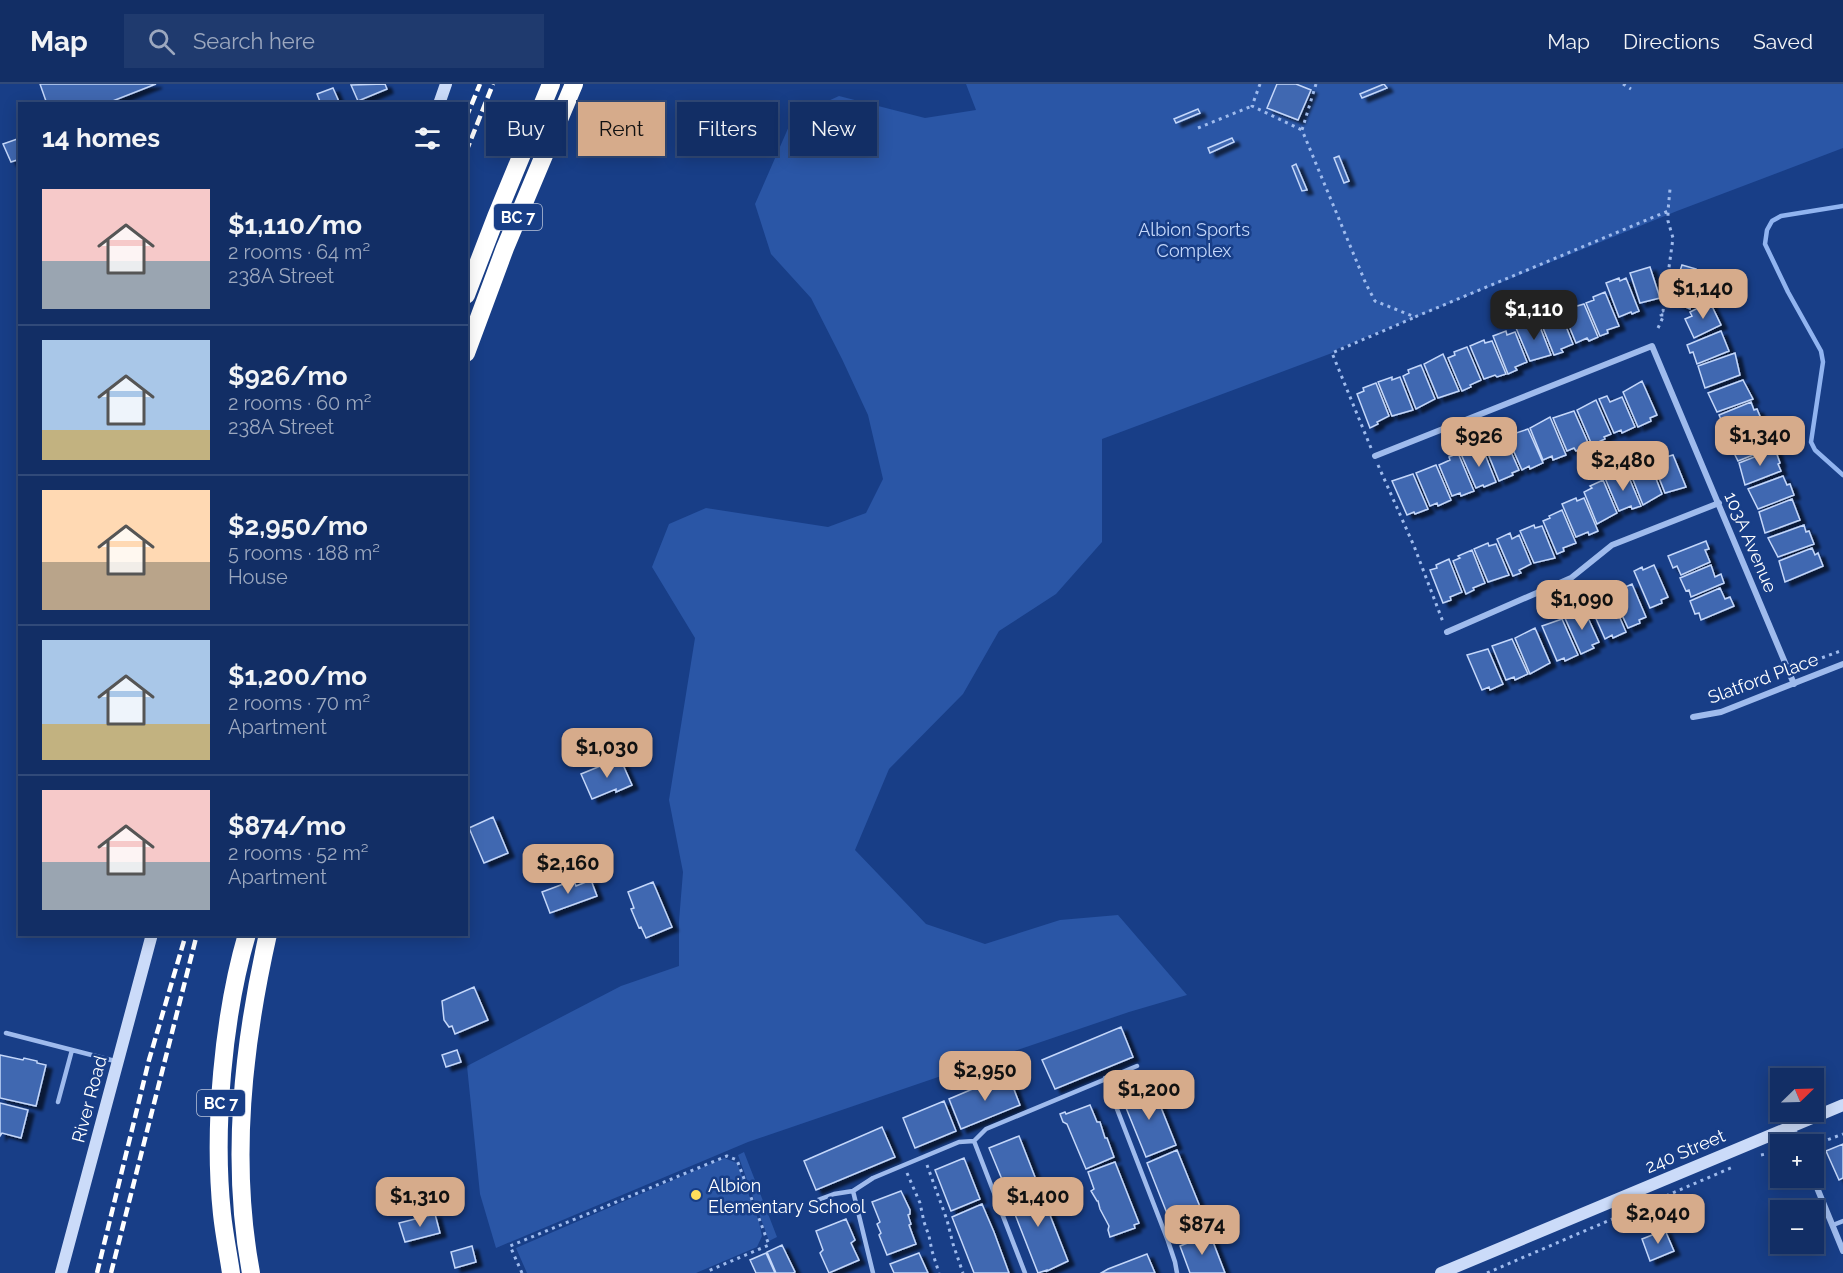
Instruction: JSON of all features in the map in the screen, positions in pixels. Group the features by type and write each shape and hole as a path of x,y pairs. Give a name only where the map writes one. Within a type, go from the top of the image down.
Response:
{"highway":[{"name":"BC 7","path":"468,290 551,84"},
{"name":"BC 7","path":"468,348 505,248 574,84"},
{"name":"BC 7","path":"231,1273 222,1212 221,1100 236,972 246,936"},
{"name":"BC 7","path":"251,1273 240,1163 245,1059 268,936"}],"main road":[{"path":"440,102 446,84"},
{"name":"River Road","path":"61,1273 152,936"},
{"name":"240 Street","path":"1441,1273 1843,1105"}],"street":[{"name":"103A Avenue","path":"1375,456 1652,346 1794,684"},
{"path":"1447,632 1571,578 1612,545 1719,503"},
{"name":"Slatford Place","path":"1693,717 1721,712 1843,664"},
{"path":"1792,1126 1795,1134"},
{"path":"1817,1188 1843,1251"}],"lane":[{"path":"6,1033 118,1062"},
{"path":"58,1102 72,1050"},
{"path":"815,1202 834,1194 853,1191 873,1178 959,1142 974,1141 986,1129 1137,1066"},
{"path":"1105,1078 1168,1241 1177,1273"},
{"path":"974,1141 1025,1273"},
{"path":"853,1191 873,1273"},
{"path":"1833,1225 1843,1221"}],"path":[{"path":"1252,106 1260,84"},
{"path":"1316,84 1302,130 1365,284 1375,301 1415,317"},
{"path":"1623,84 1630,89"},
{"path":"1198,128 1252,106 1302,130"},
{"path":"1658,328 1664,315 1661,315 1661,311 1663,311 1673,238 1668,220 1670,189"},
{"path":"1447,632 1414,546 1332,353 1668,211"},
{"path":"1808,663 1843,650"},
{"path":"1824,1141 1843,1134"},
{"path":"1753,1158 1770,1154"},
{"path":"522,1273 510,1246 727,1156 737,1160 769,1245 708,1271"},
{"path":"926,1163 963,1273"},
{"path":"1487,1273 1736,1166"},
{"path":"906,1172 920,1203 939,1273"}],"green space":[{"name":"Albion Sports Complex","path":"966,84 1843,84 1843,148 1677,211 1332,353 1102,439 1102,542 1056,594 999,631 963,694 889,769 855,850 926,924 985,944 1060,920 1118,915 1187,995 1129,1012 748,1142 496,1248 480,1194 467,1066 621,986 679,966 679,921 683,872 669,800 695,638 652,567 669,524 706,508 828,527 866,513 883,479 868,415 842,359 811,298 771,254 755,204 776,156 778,156 790,124 790,156 877,156 877,106 925,118 976,110"},
{"path":"839,96 862,102 826,102"},
{"path":"744,1152 777,1237 769,1241 738,1155"},
{"name":"Albion Elementary School","path":"724,1158 737,1163 759,1222 762,1236 757,1247 696,1273 527,1273 516,1248"}],"building":[{"path":"40,84 156,84 110,102 46,102"},
{"path":"385,84 387,89 358,101 351,85"},
{"path":"1277,84 1296,84 1311,90 1298,120 1267,108"},
{"path":"1384,84 1387,88 1362,98 1360,94"},
{"path":"333,88 339,102 320,102 317,94"},
{"path":"1198,109 1200,113 1176,123 1174,119"},
{"path":"1232,138 1234,142 1210,153 1208,148"},
{"path":"18,139 18,160 11,162 3,144"},
{"path":"1339,156 1349,181 1344,183 1334,158"},
{"path":"1296,164 1307,190 1302,191 1292,166"},
{"path":"1682,265 1696,269 1695,272 1702,274 1690,309 1670,300"},
{"path":"1650,267 1660,298 1640,303 1630,273"},
{"path":"1619,278 1620,281 1626,278 1639,311 1619,317 1606,283"},
{"path":"1605,292 1619,326 1607,330 1608,333 1600,336 1586,303"},
{"path":"1710,302 1721,325 1694,338 1685,319 1692,316 1690,312"},
{"path":"1576,304 1577,306 1584,304 1598,337 1589,341 1587,338 1576,343 1562,309"},
{"path":"1552,313 1553,317 1561,314 1573,344 1561,349 1563,352 1554,355 1539,318"},
{"path":"1530,322 1531,325 1538,322 1551,355 1530,361 1516,328"},
{"path":"1506,331 1507,335 1515,332 1527,362 1515,367 1517,370 1508,374 1493,336"},
{"path":"1721,331 1729,351 1697,364 1693,352 1690,353 1687,345"},
{"path":"1484,340 1485,343 1492,341 1506,374 1484,379 1470,346"},
{"path":"1467,347 1481,380 1462,391 1448,358 1455,355 1454,352"},
{"path":"1735,353 1740,375 1705,388 1698,366"},
{"path":"1443,354 1459,391 1438,398 1424,364"},
{"path":"1421,365 1435,399 1416,409 1403,376 1409,373 1408,370"},
{"path":"1392,377 1392,380 1400,377 1413,410 1392,416 1378,382"},
{"path":"1743,380 1753,399 1717,412 1708,393"},
{"path":"1642,381 1657,415 1650,418 1651,421 1638,427 1623,392"},
{"path":"1376,383 1389,416 1370,428 1357,394 1364,391 1363,388"},
{"path":"1607,396 1610,402 1622,397 1635,427 1622,433 1621,430 1614,433 1599,399"},
{"path":"1596,400 1611,434 1592,445 1577,410"},
{"path":"1751,402 1762,421 1724,436 1721,428 1724,427 1719,415"},
{"path":"1574,411 1589,445 1576,451 1574,448 1567,451 1553,418"},
{"path":"1550,417 1566,455 1553,460 1552,456 1543,460 1530,428"},
{"path":"1763,428 1773,447 1738,461 1728,441"},
{"path":"1528,429 1543,463 1522,470 1507,436"},
{"path":"1504,436 1519,470 1499,481 1485,446"},
{"path":"1482,447 1496,482 1476,488 1461,454"},
{"path":"1775,449 1781,471 1745,485 1739,463"},
{"path":"1458,453 1474,491 1461,496 1460,493 1452,496 1439,465"},
{"path":"1665,454 1666,457 1673,455 1686,487 1665,493 1652,460"},
{"path":"1649,461 1662,494 1643,505 1630,472 1637,469 1636,466"},
{"path":"1436,465 1451,500 1438,506 1437,503 1430,506 1416,473"},
{"path":"1619,473 1620,475 1627,473 1641,506 1632,509 1631,506 1619,511 1605,478"},
{"path":"1413,474 1428,509 1407,515 1392,481"},
{"path":"1783,476 1787,485 1790,484 1794,495 1758,509 1748,489"},
{"path":"1603,480 1617,513 1597,524 1584,492 1592,488 1590,486"},
{"path":"1576,498 1577,501 1584,498 1598,531 1576,537 1562,504"},
{"path":"1792,499 1800,520 1765,533 1759,512"},
{"path":"1562,510 1576,543 1563,548 1564,551 1557,554 1543,521"},
{"path":"1534,525 1535,528 1542,526 1555,558 1534,563 1520,531"},
{"path":"1804,525 1814,544 1778,557 1768,538"},
{"path":"1510,533 1512,539 1519,535 1531,564 1519,570 1521,573 1513,576 1497,539"},
{"path":"1706,541 1709,549 1705,550 1710,562 1681,575 1677,566 1673,568 1668,556"},
{"path":"1488,543 1489,546 1496,544 1509,575 1488,582 1474,549"},
{"path":"1812,548 1815,555 1818,553 1823,566 1785,582 1779,561"},
{"path":"1472,550 1485,583 1466,594 1453,561 1460,558 1458,556"},
{"path":"1449,559 1462,592 1443,603 1430,570"},
{"path":"1654,565 1668,597 1661,600 1662,603 1650,608 1634,571"},
{"path":"1711,565 1715,577 1721,574 1724,583 1691,597 1680,578"},
{"path":"1632,584 1646,617 1639,620 1640,623 1628,628 1612,593"},
{"path":"1720,588 1725,599 1730,597 1734,606 1701,620 1699,613 1695,614 1690,601"},
{"path":"1611,597 1626,632 1605,639 1590,605"},
{"path":"1584,609 1599,642 1592,645 1594,648 1581,654 1565,618"},
{"path":"1562,619 1578,655 1565,661 1564,658 1557,661 1542,626"},
{"path":"1535,628 1550,663 1530,674 1515,638"},
{"path":"1512,639 1528,674 1515,680 1514,677 1506,680 1492,646"},
{"path":"1488,649 1503,684 1490,690 1489,687 1482,690 1467,655"},
{"path":"620,758 632,785 592,799 581,774"},
{"path":"493,817 508,853 484,863 469,828"},
{"path":"574,880 576,886 591,880 597,896 550,913 542,892"},
{"path":"653,882 672,927 646,938 631,909 634,908 628,892"},
{"path":"474,987 488,1020 455,1034 452,1026 449,1027 444,1020 442,1001"},
{"path":"1121,1027 1133,1057 1055,1089 1042,1060"},
{"path":"457,1050 461,1062 446,1067 442,1055"},
{"path":"0,1055 23,1060 24,1058 46,1065 36,1106 0,1098"},
{"path":"1008,1074 1020,1105 961,1129 949,1099"},
{"path":"1152,1085 1176,1145 1146,1157 1122,1098"},
{"path":"944,1101 956,1131 915,1148 903,1118"},
{"path":"0,1103 28,1110 21,1138 2,1133 0,1136"},
{"path":"1090,1105 1097,1122 1100,1122 1114,1157 1086,1169 1067,1124 1063,1122 1060,1114"},
{"path":"882,1127 895,1157 816,1190 804,1161"},
{"path":"1019,1136 1035,1177 1006,1189 989,1148"},
{"path":"1843,1144 1843,1178 1839,1180 1826,1151"},
{"path":"1177,1150 1209,1229 1178,1241 1147,1163"},
{"path":"964,1158 980,1199 951,1211 935,1170"},
{"path":"1115,1162 1139,1223 1134,1225 1135,1228 1110,1237 1109,1226 1091,1191 1094,1189 1088,1172"},
{"path":"1037,1182 1068,1261 1038,1273 1007,1194"},
{"path":"901,1191 910,1210 908,1215 911,1224 909,1225 916,1244 887,1255 879,1235 881,1233 877,1224 880,1222 872,1202"},
{"path":"982,1204 1009,1273 974,1273 952,1217"},
{"path":"435,1214 440,1233 405,1242 399,1223"},
{"path":"846,1219 855,1240 851,1243 859,1260 829,1273 820,1253 823,1250 816,1231"},
{"path":"1665,1230 1674,1251 1650,1261 1642,1239"},
{"path":"1210,1234 1225,1273 1190,1273 1180,1246"},
{"path":"782,1245 795,1272 793,1273 776,1273 767,1252"},
{"path":"472,1246 476,1262 455,1268 451,1252"},
{"path":"766,1253 775,1273 756,1273 750,1260"},
{"path":"919,1253 928,1273 894,1273 890,1264"},
{"path":"1147,1254 1155,1273 1101,1273 1108,1269"}],"waterway":[{"path":"1843,206 1781,216 1772,221 1767,230 1765,244 1788,292 1821,351 1823,362 1811,442 1815,450 1843,475"}],"railway":[{"path":"468,113 480,84"},
{"path":"468,147 493,84"},
{"path":"97,1273 149,1060 185,936"},
{"path":"111,1273 196,936"}],"place":[{"name":"Albion Elementary School","path":"696,1195"}]}
